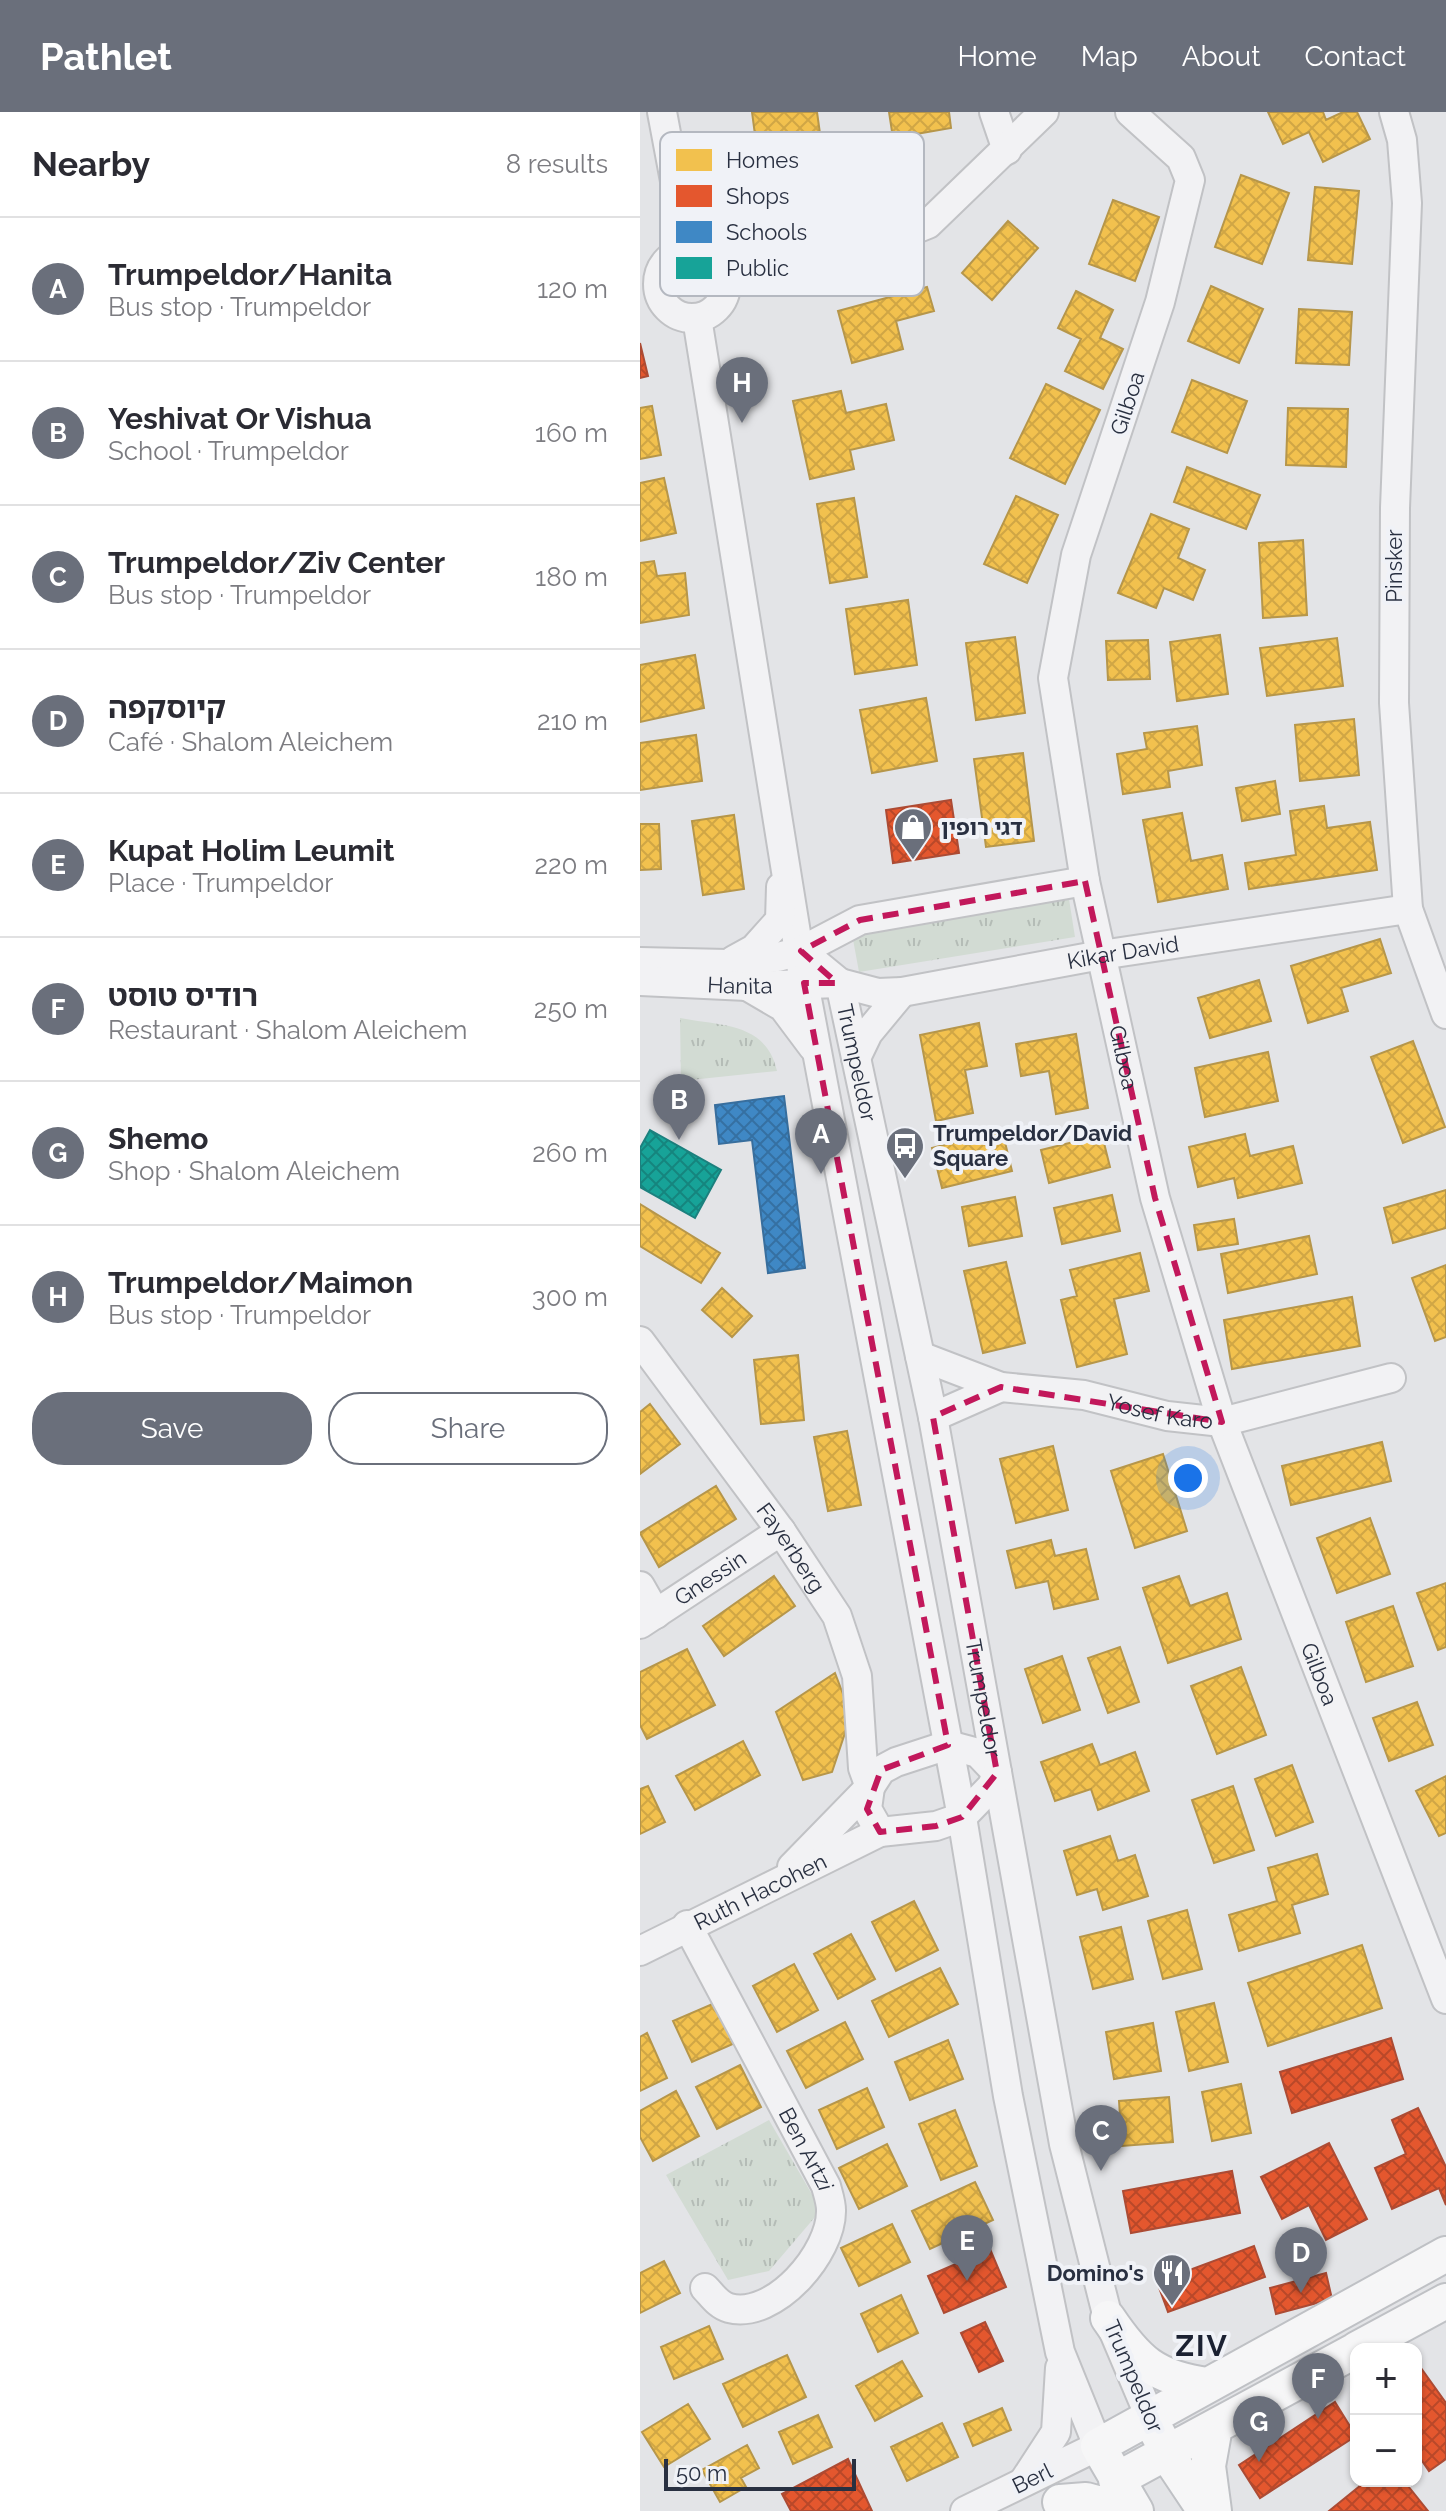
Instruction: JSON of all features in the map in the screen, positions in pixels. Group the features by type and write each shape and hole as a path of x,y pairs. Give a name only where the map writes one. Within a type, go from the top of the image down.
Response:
{"main road":[{"path":"1136,2511 1121,2495 1098,2446 1446,2254"},
{"path":"1368,2343 1446,2301"},
{"path":"1108,2318 1141,2362 1166,2376 1208,2385"},
{"path":"1051,2507 1121,2495 1167,2452 1350,2353"},
{"name":"Trumpeldor","path":"1150,2417 1167,2452 1205,2511"},
{"path":"1214,2511 1208,2466 1215,2427"}],"street":[{"path":"662,112 666,132"},
{"path":"994,112 1007,150"},
{"path":"924,226 1044,112"},
{"name":"Gilboa","path":"1130,112 1181,158 1190,180 1160,302 1076,555 1053,678 1085,881 1155,1198 1222,1422 1446,1999"},
{"name":"Pinsker","path":"1394,112 1402,140 1407,203 1395,508 1394,703 1408,909 1446,1014"},
{"path":"660,272 650,295 678,315 697,318 719,304 721,296"},
{"name":"Trumpeldor","path":"697,318 804,983 962,1817 1008,2096 1060,2352 1098,2446"},
{"path":"727,964 754,949 780,920 782,855"},
{"path":"801,951 860,920 1085,881"},
{"name":"Kikar David","path":"840,983 878,993 902,992 1101,955 1408,909"},
{"name":"Trumpeldor","path":"801,951 840,983 933,1417 1064,2144 1108,2318 1150,2417"},
{"name":"Hanita","path":"640,962 727,964 801,951"},
{"name":"Hanita","path":"640,981 747,986 840,983"},
{"path":"747,986 792,1016 820,1058"},
{"path":"856,1058 868,1033 902,992"},
{"name":"Fayerberg","path":"640,1341 817,1583 849,1644 857,1676 863,1768 870,1787 867,1809 880,1832"},
{"path":"920,1356 1001,1387"},
{"name":"Yosef Karo","path":"933,1417 1001,1387 1084,1395 1167,1416 1222,1422 1391,1378"},
{"name":"Gnessin","path":"648,1619 781,1531"},
{"path":"640,1586 648,1619"},
{"path":"779,1881 870,1787 881,1770 896,1762 948,1745 978,1753 997,1773 992,1786 962,1817 936,1826 880,1832"},
{"name":"Ruth Hacohen","path":"640,1951 687,1925 880,1832"},
{"name":"Ben Artzi","path":"687,1925 826,2186 831,2211 818,2252 806,2272 781,2294 760,2304 731,2309 720,2304 705,2288"},
{"path":"1023,2482 1056,2432 1060,2352"},
{"name":"Berl","path":"965,2511 1098,2446"}],"highlighted area":[{"path":"1085,881 1155,1198 1222,1422 1001,1387 933,1417 997,1773 962,1817 936,1826 880,1832 867,1809 881,1770 948,1745 804,983 837,983 801,951 860,920"}],"green space":[{"path":"1069,899 1075,937 859,972 852,934"},
{"path":"680,1018 726,1025 752,1035 763,1043 777,1071 681,1081"},
{"path":"769,2120 821,2210 769,2271 728,2280 666,2175"}],"building: Homes":[{"path":"752,112 817,112 820,132 755,132"},
{"path":"889,112 949,112 951,128 924,133 892,132"},
{"path":"1268,112 1323,112 1326,120 1343,112 1357,112 1370,139 1323,162 1309,132 1283,144"},
{"path":"1241,175 1289,193 1262,264 1215,247"},
{"path":"1315,187 1359,191 1352,264 1308,260"},
{"path":"1113,200 1159,217 1135,281 1089,264"},
{"path":"1008,221 1038,248 992,300 962,273"},
{"path":"1211,286 1263,309 1239,363 1188,341"},
{"path":"927,287 934,311 896,321 903,349 852,363 838,311 894,296 924,296 924,288"},
{"path":"1076,291 1113,310 1100,338 1123,349 1103,389 1065,371 1081,339 1058,328"},
{"path":"1299,309 1352,312 1349,365 1296,363"},
{"path":"1192,380 1247,401 1227,453 1172,432"},
{"path":"1046,384 1100,410 1065,484 1010,458"},
{"path":"841,391 846,413 886,404 894,440 850,450 854,469 810,479 793,401"},
{"path":"652,406 661,455 640,459 640,408"},
{"path":"1288,408 1348,409 1346,467 1286,465"},
{"path":"1187,467 1260,495 1246,529 1174,502"},
{"path":"664,478 676,533 640,541 640,483"},
{"path":"1016,496 1058,515 1027,583 984,564"},
{"path":"854,498 867,577 830,583 817,504"},
{"path":"1151,514 1189,529 1178,558 1205,570 1193,600 1164,588 1156,608 1118,593"},
{"path":"1303,540 1307,615 1263,618 1259,543"},
{"path":"654,561 657,576 685,573 689,615 640,623 640,563"},
{"path":"908,600 917,665 855,674 846,609"},
{"path":"1220,635 1228,694 1177,701 1170,642"},
{"path":"1015,637 1025,713 976,720 966,643"},
{"path":"1337,638 1343,686 1267,696 1260,648"},
{"path":"1148,640 1150,679 1108,680 1106,641"},
{"path":"695,655 704,708 640,722 640,665"},
{"path":"926,698 937,761 872,773 860,710"},
{"path":"1354,719 1359,775 1300,781 1295,725"},
{"path":"1197,726 1202,765 1168,771 1170,787 1123,794 1117,754 1147,749 1144,733"},
{"path":"696,735 702,781 640,790 640,743"},
{"path":"1023,753 1034,841 986,847 974,759"},
{"path":"1275,781 1280,814 1242,821 1236,788"},
{"path":"1324,806 1327,828 1370,822 1377,870 1249,889 1245,863 1296,855 1290,811"},
{"path":"1182,813 1191,861 1222,855 1228,889 1158,902 1143,820"},
{"path":"734,815 744,889 703,895 692,821"},
{"path":"640,824 659,824 661,869 640,870"},
{"path":"1380,939 1391,973 1341,988 1348,1011 1308,1023 1291,966"},
{"path":"1259,980 1271,1021 1210,1038 1198,998"},
{"path":"979,1023 987,1066 965,1070 973,1113 936,1121 920,1035"},
{"path":"1076,1034 1088,1108 1056,1114 1049,1071 1021,1076 1016,1044"},
{"path":"1413,1041 1445,1127 1403,1143 1371,1057"},
{"path":"1268,1052 1278,1101 1205,1117 1195,1068"},
{"path":"1002,1130 1012,1171 942,1188 932,1148"},
{"path":"1245,1134 1250,1156 1293,1146 1302,1183 1238,1198 1234,1178 1198,1187 1189,1147"},
{"path":"1102,1135 1110,1167 1049,1183 1041,1150"},
{"path":"1446,1190 1446,1228 1393,1243 1384,1208"},
{"path":"1112,1195 1120,1231 1062,1244 1054,1208"},
{"path":"1015,1197 1022,1236 969,1246 962,1207"},
{"path":"640,1204 720,1253 701,1283 640,1246"},
{"path":"1234,1219 1238,1244 1198,1250 1194,1225"},
{"path":"1309,1236 1317,1274 1228,1293 1221,1254"},
{"path":"1140,1253 1149,1291 1114,1299 1127,1354 1077,1367 1061,1300 1077,1296 1070,1270"},
{"path":"1006,1262 1025,1343 983,1353 964,1271"},
{"path":"1446,1265 1446,1337 1435,1341 1412,1278"},
{"path":"722,1288 752,1316 732,1337 702,1310"},
{"path":"1352,1297 1360,1346 1232,1369 1224,1320"},
{"path":"798,1355 804,1420 761,1424 754,1360"},
{"path":"650,1404 680,1444 640,1474 640,1412"},
{"path":"847,1431 861,1505 828,1511 814,1437"},
{"path":"1382,1442 1391,1481 1291,1505 1282,1466"},
{"path":"1053,1446 1068,1510 1016,1523 1000,1459"},
{"path":"1163,1454 1187,1531 1135,1548 1111,1471"},
{"path":"716,1486 736,1519 659,1567 640,1533"},
{"path":"1370,1518 1390,1574 1337,1593 1317,1538"},
{"path":"1051,1540 1055,1556 1086,1549 1098,1599 1054,1609 1048,1581 1016,1588 1007,1551"},
{"path":"774,1576 795,1606 724,1656 703,1626"},
{"path":"1179,1576 1190,1606 1227,1593 1241,1639 1168,1663 1143,1588"},
{"path":"1446,1583 1446,1647 1438,1650 1417,1593"},
{"path":"1393,1606 1413,1666 1366,1682 1346,1622"},
{"path":"1120,1647 1139,1702 1108,1713 1088,1658"},
{"path":"687,1649 715,1705 647,1739 640,1725 640,1672"},
{"path":"1062,1656 1080,1710 1043,1723 1025,1669"},
{"path":"1241,1667 1266,1735 1217,1754 1191,1686"},
{"path":"835,1673 851,1715 832,1772 803,1780 776,1712"},
{"path":"1417,1702 1433,1745 1389,1761 1373,1718"},
{"path":"743,1741 760,1775 695,1810 676,1776"},
{"path":"1092,1744 1100,1765 1135,1752 1149,1791 1098,1810 1091,1789 1055,1801 1041,1762"},
{"path":"1292,1765 1313,1822 1276,1836 1255,1779"},
{"path":"1446,1776 1446,1833 1439,1836 1416,1791"},
{"path":"648,1786 665,1822 640,1834 640,1789"},
{"path":"1233,1786 1254,1850 1214,1863 1192,1800"},
{"path":"1110,1836 1118,1861 1135,1855 1148,1896 1103,1910 1097,1889 1077,1895 1064,1851"},
{"path":"1317,1854 1328,1894 1292,1905 1300,1933 1239,1951 1229,1915 1277,1901 1268,1868"},
{"path":"914,1901 938,1950 896,1971 872,1922"},
{"path":"1187,1910 1202,1969 1163,1979 1148,1921"},
{"path":"1121,1927 1133,1979 1093,1989 1080,1937"},
{"path":"851,1934 875,1979 838,1999 814,1954"},
{"path":"1362,1945 1382,2008 1268,2046 1248,1983"},
{"path":"794,1964 818,2010 777,2032 753,1986"},
{"path":"940,1968 958,2004 889,2037 872,2001"},
{"path":"717,2002 735,2043 692,2062 673,2021"},
{"path":"1214,2003 1228,2062 1189,2071 1176,2012"},
{"path":"845,2022 863,2059 806,2088 787,2051"},
{"path":"1153,2023 1161,2071 1114,2079 1106,2032"},
{"path":"647,2033 667,2078 640,2091 640,2037"},
{"path":"948,2040 963,2079 910,2100 895,2062"},
{"path":"740,2065 761,2107 717,2129 696,2087"},
{"path":"1241,2084 1251,2133 1212,2141 1202,2092"},
{"path":"867,2088 884,2127 837,2149 819,2110"},
{"path":"676,2091 699,2136 653,2161 640,2137 640,2111"},
{"path":"1169,2097 1173,2142 1122,2146 1119,2101"},
{"path":"955,2110 977,2166 941,2180 919,2124"},
{"path":"887,2144 907,2186 859,2209 839,2168"},
{"path":"975,2182 993,2220 930,2249 912,2211"},
{"path":"892,2224 910,2262 859,2286 841,2248"},
{"path":"664,2261 680,2293 640,2313 640,2273"},
{"path":"901,2295 918,2333 878,2352 861,2314"},
{"path":"709,2326 723,2359 674,2379 661,2347"},
{"path":"787,2355 806,2397 743,2427 723,2384"},
{"path":"902,2361 922,2396 875,2421 856,2386"},
{"path":"688,2404 710,2439 664,2467 642,2432"},
{"path":"1002,2408 1011,2430 973,2446 964,2424"},
{"path":"818,2415 832,2447 793,2464 779,2432"},
{"path":"942,2423 958,2457 907,2481 891,2447"},
{"path":"747,2445 759,2468 741,2478 746,2487 720,2502 702,2470"}],"building: Shops":[{"path":"640,343 648,376 640,378"},
{"path":"951,800 959,853 893,863 886,810"},
{"path":"1391,2038 1403,2079 1292,2113 1280,2072"},
{"path":"1418,2108 1446,2167 1446,2205 1439,2188 1392,2209 1375,2168 1406,2154 1392,2120"},
{"path":"1329,2143 1367,2219 1326,2240 1309,2205 1282,2219 1261,2177"},
{"path":"1232,2171 1240,2213 1131,2233 1123,2191"},
{"path":"1254,2246 1265,2277 1168,2312 1157,2282"},
{"path":"990,2249 1006,2287 944,2313 928,2276"},
{"path":"1326,2273 1332,2299 1276,2314 1270,2288"},
{"path":"985,2322 1003,2361 979,2372 961,2333"},
{"path":"1422,2369 1446,2403 1446,2459 1429,2471 1422,2461"},
{"path":"1335,2402 1350,2426 1350,2440 1260,2498 1239,2465"},
{"path":"848,2459 872,2511 791,2511 782,2494"},
{"path":"1359,2487 1409,2487 1428,2511 1329,2511"}],"building: Schools":[{"path":"784,1096 805,1268 768,1273 752,1140 719,1144 715,1105"}],"building: Public":[{"path":"650,1130 721,1170 695,1218 640,1187 640,1148"}],"place":[{"name":"Trumpeldor/Maimon","path":"742,423"},
{"name":"דגי רופין","path":"913,861"},
{"name":"Yeshivat Or Vishua","path":"679,1140"},
{"name":"Trumpeldor/Hanita","path":"821,1174"},
{"name":"Trumpeldor/David Square","path":"905,1180"},
{"name":"Trumpeldor/Ziv Center","path":"1101,2171"},
{"name":"Kupat Holim Leumit","path":"967,2281"},
{"name":"קיוסקפה","path":"1301,2293"},
{"name":"Domino's","path":"1172,2307"},
{"name":"רודיס טוסט","path":"1318,2419"},
{"name":"Shemo","path":"1259,2462"}],"district":[{"name":"ZIV","path":"1202,2346"}]}
